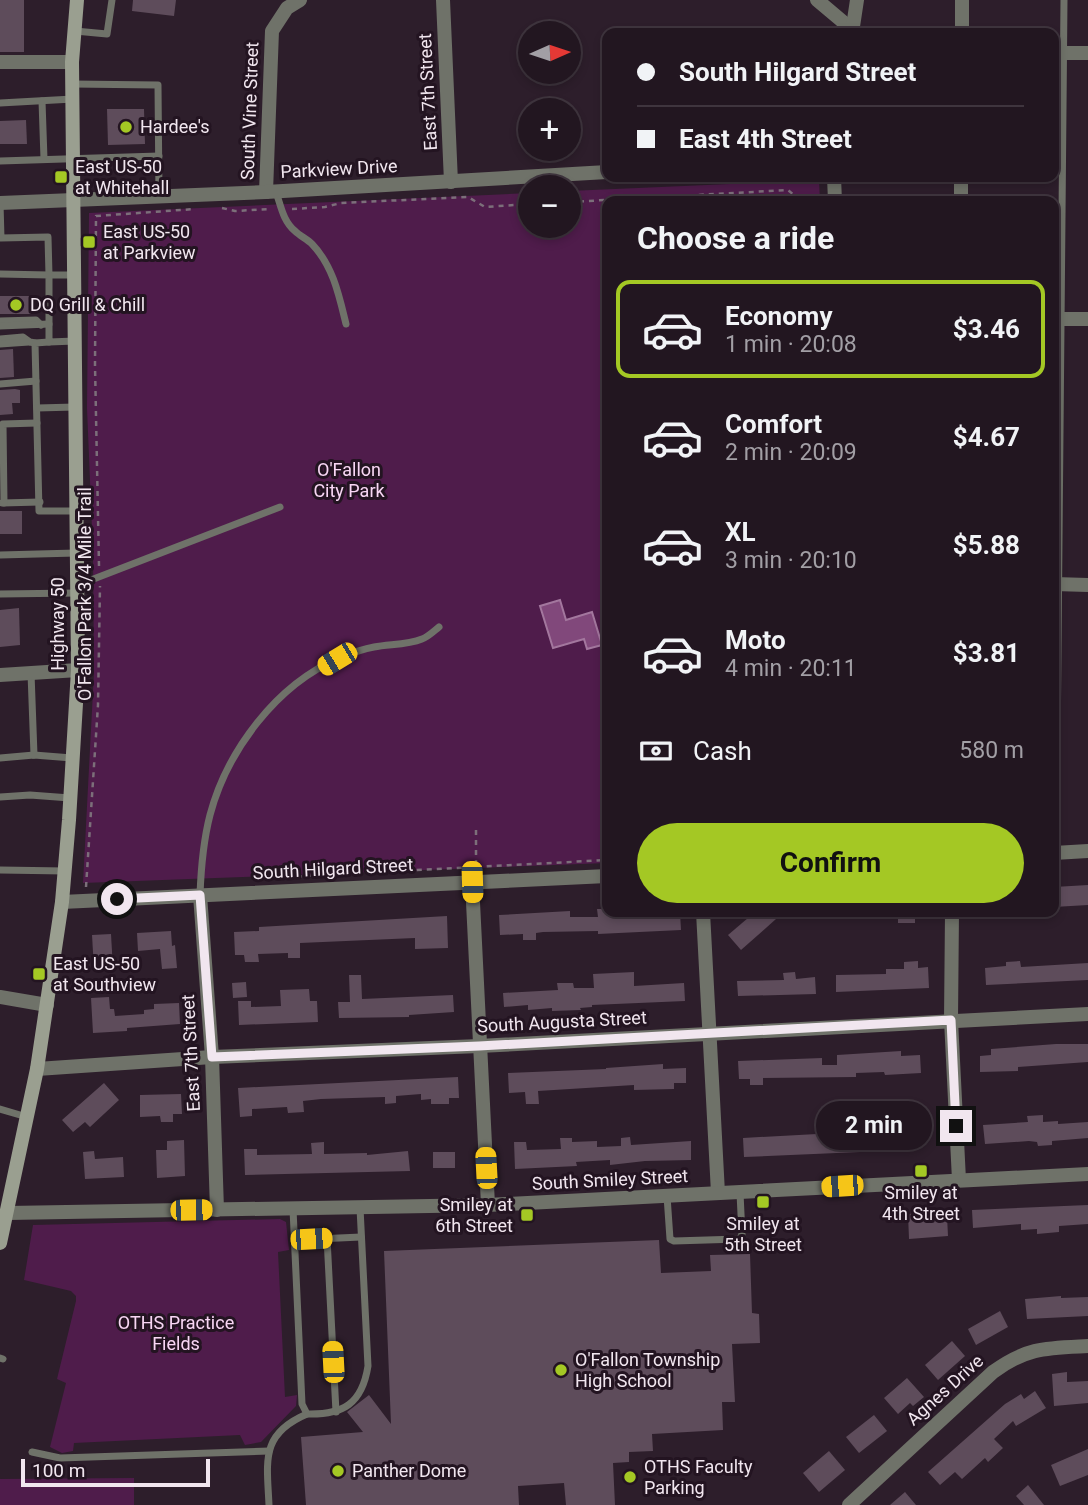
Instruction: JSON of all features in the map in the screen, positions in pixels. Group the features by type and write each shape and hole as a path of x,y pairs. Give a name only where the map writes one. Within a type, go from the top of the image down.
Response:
{"main road":[{"name":"Highway 50","path":"0,1243 37,1069 62,902 71,798 78,670 72,91 77,0"}],"street":[{"name":"South Vine Street","path":"271,192 272,32 288,8 300,0"},
{"name":"East 7th Street","path":"443,0 451,182"},
{"path":"817,0 847,28"},
{"path":"852,28 857,0"},
{"path":"962,0 962,28"},
{"path":"1059,53 1088,53"},
{"path":"0,62 72,62"},
{"name":"Parkview Drive","path":"0,203 271,192 602,172"},
{"path":"1059,319 1088,319"},
{"path":"1059,584 1088,585"},
{"path":"0,675 78,670"},
{"path":"1059,853 1088,851"},
{"path":"474,875 479,1046 488,1205"},
{"name":"South Hilgard Street","path":"62,902 474,875 602,876"},
{"name":"East 7th Street","path":"200,895 212,1057 217,1210"},
{"path":"703,917 718,1193"},
{"path":"952,917 951,1020 959,1180"},
{"path":"0,997 47,1005"},
{"name":"South Augusta Street","path":"37,1069 212,1057 479,1046 1088,1013"},
{"name":"South Smiley Street","path":"8,1213 488,1205 1088,1174"},
{"name":"Agnes Drive","path":"849,1505 993,1372 1013,1357 1052,1347 1088,1346"}],"lane":[{"path":"75,31 107,34 112,0"},
{"path":"1059,44 1064,0"},
{"path":"0,103 42,101 72,91 158,85 159,196"},
{"path":"42,101 44,159"},
{"path":"0,161 159,156"},
{"path":"271,192 293,230 312,243 329,267 338,289 345,324"},
{"path":"0,203 0,238 48,237 49,275 45,325 49,342"},
{"path":"0,274 74,275"},
{"path":"0,323 45,325"},
{"path":"0,341 75,341"},
{"path":"33,343 39,511 77,511"},
{"path":"0,384 36,381"},
{"path":"37,408 76,407"},
{"path":"37,422 2,424 2,503 40,502"},
{"path":"0,594 78,589 100,575 279,507"},
{"path":"0,555 77,553"},
{"path":"200,895 202,855 210,815 223,778 250,733 277,701 305,678 337,659 372,647 424,639 439,627"},
{"path":"31,673 34,755"},
{"path":"0,758 34,755 73,758"},
{"path":"0,797 30,795 71,798"},
{"path":"0,870 65,871"},
{"path":"0,1110 27,1117"},
{"path":"667,1196 670,1239 738,1239 742,1235 740,1192"},
{"path":"269,1505 269,1451 275,1435 288,1422 307,1414 323,1415 344,1410 357,1397 366,1379 368,1366 360,1208"},
{"path":"293,1209 303,1404 307,1414"},
{"path":"295,1240 361,1237"},
{"path":"327,1238 335,1412"},
{"path":"32,1451 60,1458 269,1451"}],"path":[{"path":"678,196 788,190 795,196"},
{"path":"222,208 235,211 282,209 325,207 341,203 468,197 485,207 518,205"},
{"path":"581,201 602,200"},
{"name":"O'Fallon Park 3/4 Mile Trail","path":"86,887 98,705 100,575 95,365 96,216 197,209"},
{"path":"474,875 476,830"},
{"path":"260,878 474,875 602,861"}],"green space":[{"name":"O'Fallon City Park","path":"819,182 820,196 602,196 602,863 83,883 94,672 93,553 87,408 89,213 518,194 518,238 581,238 581,190"},
{"name":"OTHS Practice Fields","path":"280,1219 286,1222 289,1250 278,1252 285,1397 297,1395 296,1406 261,1442 245,1445 240,1435 74,1443 73,1451 62,1453 50,1447 66,1383 57,1379 76,1296 71,1291 24,1280 33,1225"},
{"path":"134,1478 134,1505 0,1505 0,1479"}],"shaded area":[{"path":"560,600 566,620 592,612 602,645 587,649 584,639 553,648 540,606"}],"building":[{"path":"0,0 24,0 24,52 0,52"},
{"path":"133,0 176,0 174,16 132,11"},
{"name":"Hardee's","path":"107,109 144,109 145,144 108,145"},
{"path":"26,120 27,144 0,144 0,121"},
{"name":"DQ Grill & Chill","path":"0,296 31,296 31,314 0,314"},
{"path":"13,349 14,377 0,378 0,350"},
{"path":"0,390 20,390 20,403 12,403 13,414 0,415"},
{"path":"0,511 22,511 22,534 0,534"},
{"path":"19,608 20,645 0,647 0,610"},
{"path":"1088,885 1088,905 1059,907 1059,887"},
{"path":"597,909 602,909 602,917 680,917 681,930 598,934 598,931 543,932 536,933 536,940 523,940 523,934 500,935 499,915 570,911 570,917 598,917"},
{"path":"447,916 448,948 415,949 415,938 300,943 300,958 288,958 288,953 258,954 259,962 245,962 244,955 235,955 234,932 259,931 259,927"},
{"path":"749,917 776,919 741,950 728,935"},
{"path":"898,917 915,917 915,923 898,923"},
{"path":"171,931 177,968 162,969 160,949 138,951 137,933"},
{"path":"111,934 113,969 94,969 92,935"},
{"path":"918,961 918,968 928,967 929,988 836,992 836,975 886,974 886,969 904,969 904,962"},
{"path":"1020,961 1021,967 1088,963 1088,980 986,985 985,968 1006,966 1006,962"},
{"path":"634,972 634,986 684,983 685,1001 592,1005 580,1008 581,1010 552,1011 552,1008 528,1010 528,1005 504,1007 503,993 558,990 557,983 573,983 574,988 594,988 593,974"},
{"path":"795,972 796,979 815,977 816,994 738,996 737,981 784,980 783,973"},
{"path":"349,975 361,975 362,999 453,995 454,1012 409,1017 339,1018 338,1002 350,1002"},
{"path":"246,982 247,997 233,998 232,983"},
{"path":"309,989 310,1001 317,1001 318,1022 239,1025 238,1001 251,1001 251,1007 281,1006 280,990"},
{"path":"109,997 110,1009 114,1009 115,1016 144,1014 144,1010 154,1009 154,1004 179,1003 180,1024 93,1033 91,998"},
{"path":"1088,1044 1088,1062 1018,1067 1018,1071 980,1072 980,1056 991,1055 991,1049"},
{"path":"901,1051 901,1056 920,1055 921,1073 885,1075 884,1072 856,1073 856,1077 763,1078 763,1085 750,1085 750,1079 739,1079 738,1061 822,1058 822,1065 837,1065 837,1055"},
{"path":"663,1064 663,1069 686,1068 686,1083 674,1083 674,1089 634,1090 634,1085 538,1091 539,1104 526,1104 525,1092 509,1093 508,1073"},
{"path":"458,1077 459,1098 449,1098 449,1104 431,1104 431,1099 421,1100 421,1094 396,1096 396,1103 385,1104 385,1097 321,1099 303,1101 304,1112 288,1113 287,1107 252,1109 252,1116 240,1117 238,1088"},
{"path":"104,1083 119,1100 90,1127 85,1122 73,1132 62,1120"},
{"path":"181,1094 182,1114 173,1114 173,1122 161,1122 160,1116 140,1117 140,1095"},
{"path":"1043,1115 1043,1122 1088,1122 1088,1138 1052,1141 1052,1145 1038,1146 1037,1142 1029,1141 985,1144 983,1125 1028,1122 1027,1116"},
{"path":"928,1116 928,1131 905,1132 906,1150 744,1157 743,1138 890,1130 890,1117"},
{"path":"630,1137 631,1145 691,1141 691,1160 610,1165 610,1160 576,1162 577,1166 515,1169 514,1142 526,1142 527,1150 561,1149 560,1138 572,1138 572,1142 597,1141 597,1147 621,1146 621,1138"},
{"path":"184,1140 185,1176 157,1178 156,1150 167,1150 167,1141"},
{"path":"324,1142 324,1154 367,1155 408,1151 410,1171 245,1175 244,1149 257,1149 257,1155 312,1154 311,1143"},
{"path":"94,1151 95,1159 123,1157 124,1177 85,1179 83,1152"},
{"path":"433,1152 455,1152 455,1168 433,1168"},
{"path":"1088,1205 1088,1224 1059,1226 1059,1232 1037,1234 1037,1229 1021,1230 1021,1224 973,1228 972,1210"},
{"path":"926,1213 926,1217 947,1216 948,1236 909,1239 908,1214"},
{"name":"O'Fallon Township High School","path":"659,1240 661,1273 711,1271 710,1255 750,1254 752,1313 759,1314 760,1343 732,1344 735,1402 722,1402 723,1430 652,1434 653,1451 629,1452 629,1462 613,1463 615,1505 566,1505 564,1483 518,1486 519,1505 306,1505 301,1437 363,1432 347,1412 369,1395 391,1424 384,1251"},
{"path":"1088,1297 1088,1316 1027,1319 1025,1299"},
{"path":"1000,1311 1008,1327 976,1345 968,1329"},
{"path":"952,1341 965,1356 938,1380 925,1365"},
{"path":"1067,1372 1067,1382 1088,1381 1088,1403 1054,1406 1052,1374"},
{"path":"907,1378 924,1397 913,1406 910,1403 898,1414 884,1398"},
{"path":"1035,1391 1046,1408 1016,1426 1013,1421 994,1439 1003,1448 988,1462 985,1458 962,1479 955,1472 940,1485 928,1472 1005,1404 1021,1394 1024,1399"},
{"path":"874,1415 887,1431 859,1453 846,1437"},
{"path":"1088,1449 1088,1475 1060,1486 1051,1465"},
{"path":"829,1451 845,1470 819,1492 803,1473"},
{"path":"1028,1485 1044,1505 1024,1505 1016,1496"},
{"path":"905,1492 916,1505 890,1505"}],"place":[{"name":"Hardee's","path":"126,127"},
{"name":"East US-50 at Whitehall","path":"61,177"},
{"name":"East US-50 at Parkview","path":"89,242"},
{"name":"DQ Grill & Chill","path":"16,305"},
{"name":"East US-50 at Southview","path":"39,974"},
{"name":"Smiley at 4th Street","path":"921,1171"},
{"name":"Smiley at 5th Street","path":"763,1202"},
{"name":"Smiley at 6th Street","path":"527,1215"},
{"name":"O'Fallon Township High School","path":"561,1370"},
{"name":"Panther Dome","path":"338,1471"},
{"name":"OTHS Faculty Parking","path":"630,1477"}],"route":[{"path":"117,899 200,895 212,1057 479,1046 951,1020 956,1126"}]}
